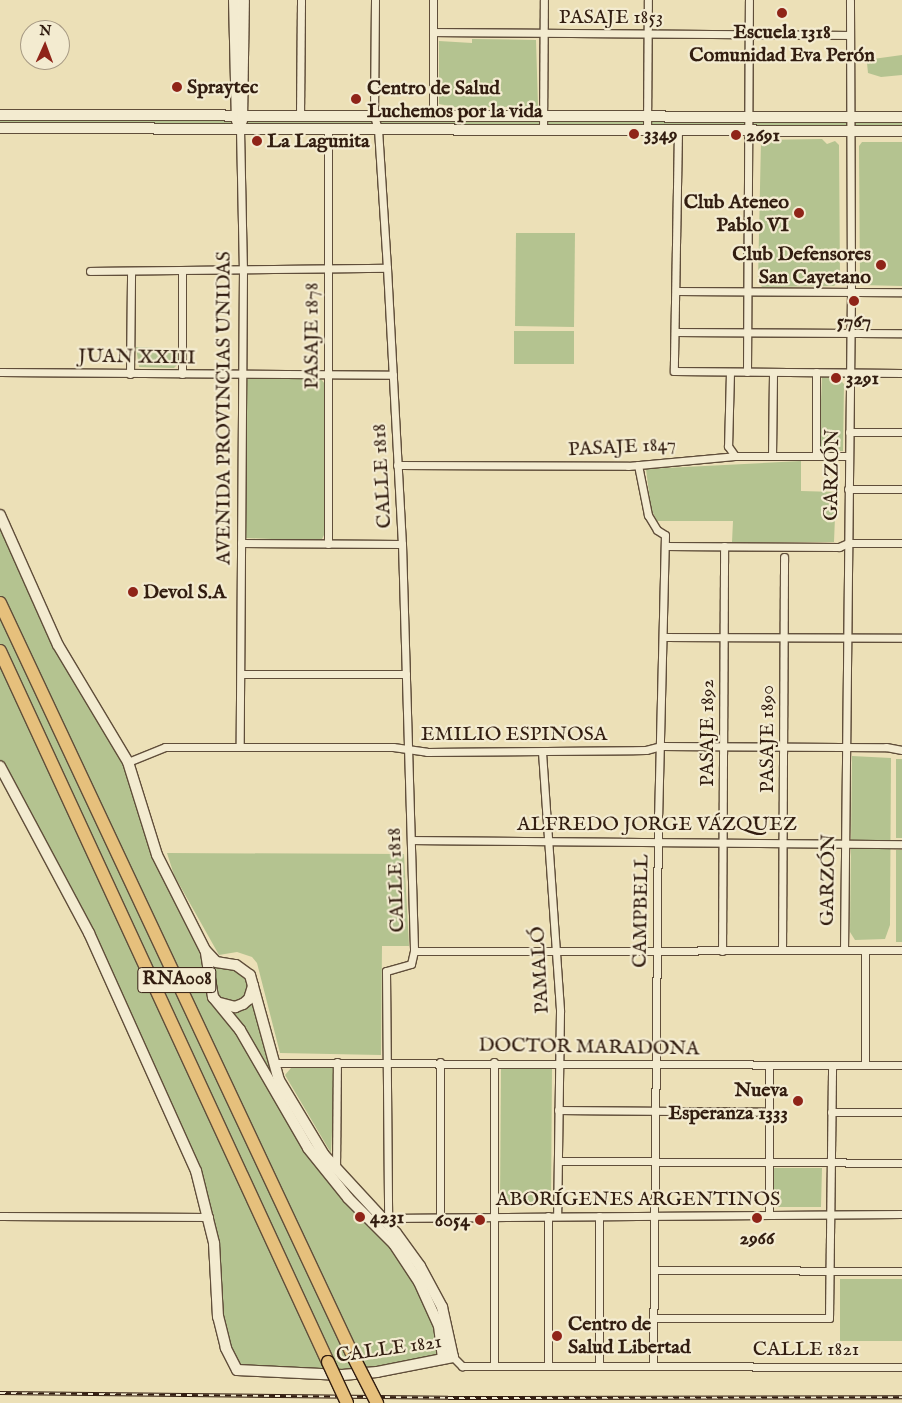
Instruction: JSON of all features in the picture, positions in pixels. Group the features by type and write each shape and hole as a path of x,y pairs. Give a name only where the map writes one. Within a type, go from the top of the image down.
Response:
{"highway":[{"name":"RNA008","path":"0,603 354,1358 377,1403"},
{"name":"RNA008","path":"0,651 347,1403"}],"main road":[{"name":"AVENIDA PROVINCIAS UNIDAS","path":"234,0 240,129"},
{"name":"AVENIDA PROVINCIAS UNIDAS","path":"239,115 244,0"},
{"path":"0,115 902,117"},
{"path":"0,128 902,131"},
{"path":"0,515 58,645 128,762 157,855 205,950 216,962 244,968 253,983 275,1063 290,1100 336,1170 382,1219 394,1244 419,1282 439,1326 448,1358"},
{"path":"0,766 89,933 190,1154 209,1217"},
{"path":"205,950 213,997 240,1030 308,1148 348,1198 382,1219"},
{"path":"210,982 216,971 228,965"},
{"path":"219,1003 235,1007 242,1004 249,998 253,983"},
{"name":"CALLE 1821","path":"209,1217 218,1317 226,1348 237,1370 342,1375 377,1372 448,1358"}],"street":[{"path":"300,116 301,0"},
{"name":"CALLE 1818","path":"376,0 374,116 378,129 402,544 414,951"},
{"path":"433,0 433,116"},
{"path":"543,130 544,0"},
{"path":"647,130 648,0"},
{"path":"747,372 750,0"},
{"name":"GARZÓN","path":"844,950 850,372 850,0"},
{"name":"PASAJE 1853","path":"433,32 849,35"},
{"name":"AVENIDA PROVINCIAS UNIDAS","path":"240,129 243,269 240,747"},
{"name":"PASAJE 1878","path":"328,129 328,544"},
{"path":"678,130 674,371 902,373"},
{"path":"90,271 387,268"},
{"path":"130,374 131,271"},
{"path":"182,271 182,374"},
{"path":"676,291 902,292"},
{"path":"675,332 902,333"},
{"name":"JUAN XXIII","path":"0,372 393,375"},
{"path":"730,372 728,446 735,456"},
{"path":"772,456 773,372"},
{"path":"816,372 816,456"},
{"path":"849,432 902,432"},
{"name":"PASAJE 1847","path":"398,465 638,465 735,456 849,456"},
{"name":"CAMPBELL","path":"638,465 648,515 657,530 665,535 665,637 658,840 653,1366"},
{"path":"848,489 902,489"},
{"path":"241,543 402,544"},
{"path":"665,546 839,547 848,543 902,543"},
{"name":"PASAJE 1892","path":"722,950 724,546"},
{"name":"PASAJE 1890","path":"782,950 784,557"},
{"path":"665,637 902,638"},
{"path":"241,674 406,674"},
{"name":"EMILIO ESPINOSA","path":"128,762 165,747 542,752 646,750 661,746 846,747 902,750"},
{"name":"PAMALÓ","path":"542,752 560,1011 557,1216"},
{"name":"ALFREDO JORGE VÁZQUEZ","path":"411,840 723,840 845,841 902,844"},
{"path":"864,1065 865,950"},
{"path":"382,1219 388,1062 386,971 411,964 414,951 902,950"},
{"path":"336,1170 337,1062"},
{"path":"440,1062 440,1216"},
{"path":"494,1062 494,1366"},
{"name":"DOCTOR MARADONA","path":"275,1063 494,1062 769,1066 902,1065"},
{"path":"769,1066 769,1215"},
{"path":"653,1318 829,1318 832,1066"},
{"path":"558,1110 769,1112"},
{"path":"831,1112 902,1112"},
{"path":"558,1161 902,1163"},
{"name":"ABORÍGENES ARGENTINOS","path":"382,1219 440,1216 902,1214"},
{"path":"0,1216 209,1217"},
{"path":"548,1216 548,1366"},
{"path":"599,1216 599,1366"},
{"path":"654,1270 902,1271"},
{"name":"CALLE 1821","path":"448,1358 462,1366 902,1367"}],"green space":[{"path":"472,39 536,40 538,106 460,108 439,104 439,41 472,43"},
{"path":"902,55 902,75 881,77 868,73 867,63 873,59"},
{"path":"0,115 902,117 902,131 0,128"},
{"name":"Club Ateneo Pablo VI","path":"822,139 827,144 835,141 839,145 840,281 834,286 762,287 758,281 761,140"},
{"path":"862,142 902,142 902,286 860,285 859,146"},
{"path":"516,233 575,233 574,327 515,326"},
{"path":"514,331 574,331 574,364 514,364"},
{"path":"136,347 179,349 179,363 174,368 139,367"},
{"path":"822,377 838,378 844,384 843,451 821,452 819,448"},
{"path":"248,378 320,378 325,384 325,533 321,541 246,538 245,385"},
{"path":"801,461 801,491 836,492 834,542 732,542 733,521 657,521 651,509 646,469"},
{"path":"0,515 58,645 128,762 157,855 211,958 244,968 279,1080 312,1137 432,1287 453,1357 377,1372 237,1370 226,1348 209,1217 143,1050 0,766"},
{"path":"852,756 891,758 890,925 885,939 855,940 850,932"},
{"path":"896,759 902,759 902,838 896,838"},
{"path":"896,850 902,850 902,942 896,942"},
{"path":"167,853 404,854 409,946 382,946 381,1055 280,1053 257,963 252,957 237,952 219,955 174,875"},
{"path":"301,1065 331,1066 335,1068 331,1153 285,1075 291,1068"},
{"path":"501,1067 552,1067 551,1205 500,1205"},
{"path":"773,1168 822,1168 821,1207 773,1207"},
{"path":"840,1279 902,1279 902,1341 840,1341"}],"railway":[{"path":"0,1393 448,1398 902,1397"}],"place":[{"name":"Escuela 1318 Comunidad Eva Perón","path":"782,13"},
{"name":"Spraytec","path":"177,87"},
{"name":"Centro de Salud Luchemos por la vida","path":"356,99"},
{"name":"3349","path":"634,134"},
{"name":"2691","path":"736,135"},
{"name":"La Lagunita","path":"257,141"},
{"name":"Club Ateneo Pablo VI","path":"799,213"},
{"name":"Club Defensores San Cayetano","path":"881,265"},
{"name":"5767","path":"854,301"},
{"name":"3291","path":"836,378"},
{"name":"Devol S.A","path":"133,592"},
{"name":"Nueva Esperanza 1333","path":"798,1101"},
{"name":"4231","path":"360,1217"},
{"name":"2966","path":"757,1218"},
{"name":"6054","path":"480,1220"},
{"name":"Centro de Salud Libertad","path":"557,1336"}]}
